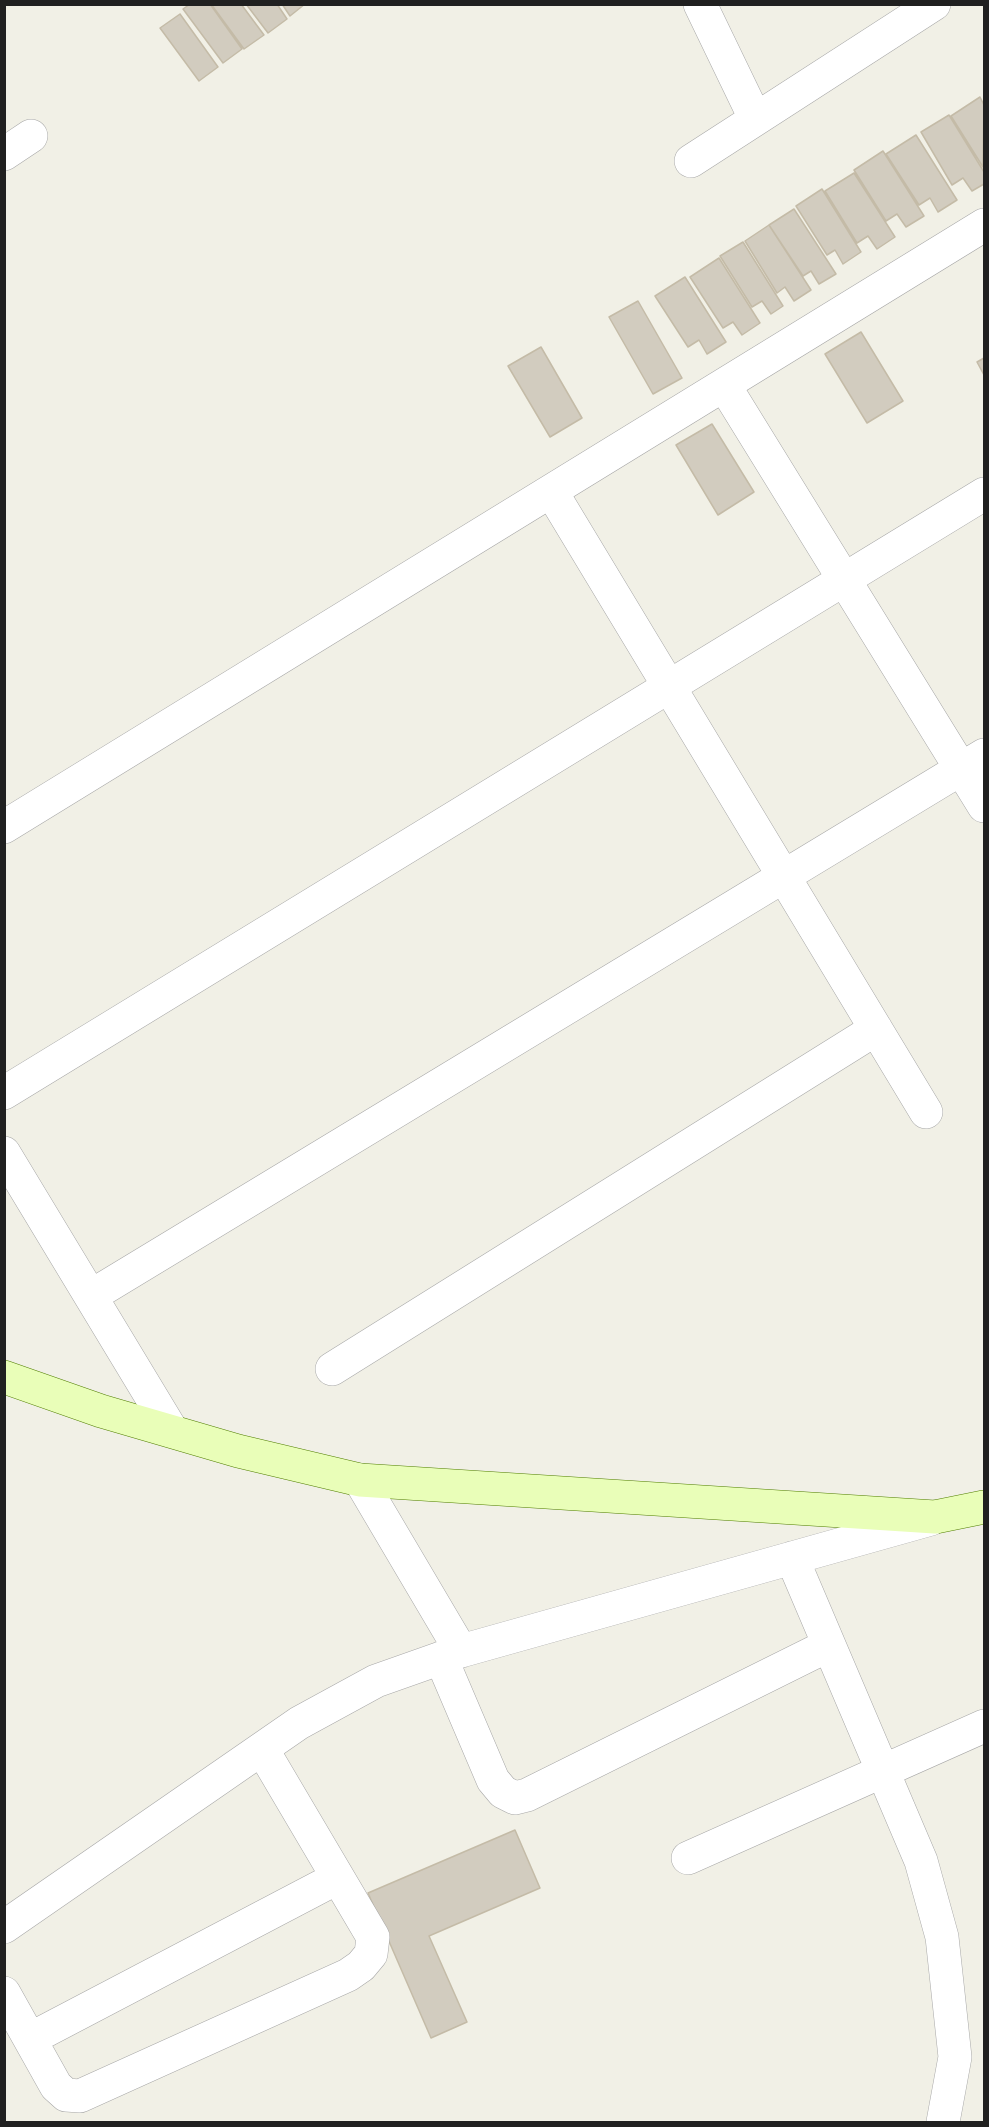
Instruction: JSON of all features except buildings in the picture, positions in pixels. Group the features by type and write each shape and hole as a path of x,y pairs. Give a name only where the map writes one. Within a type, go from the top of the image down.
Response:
{"street":[{"path":"700,4 755,117"},
{"path":"691,161 755,117 934,4"},
{"path":"4,154 31,136"},
{"path":"4,827 984,225"},
{"path":"724,385 845,579 973,762 984,806"},
{"path":"551,491 926,1112"},
{"path":"4,1093 984,494"},
{"path":"91,1296 973,762"},
{"path":"332,1369 876,1029"},
{"path":"4,1153 172,1431"},
{"path":"4,1377 101,1411 238,1451 360,1480 935,1517"},
{"path":"360,1480 451,1654 493,1780 503,1792 515,1798 527,1795 829,1645"},
{"path":"4,1928 299,1723 376,1681 451,1654 935,1517 984,1507"},
{"path":"792,1558 921,1861 942,1937 955,2057 943,2122"},
{"path":"688,1858 984,1726"},
{"path":"4,1993 56,2086 66,2095 80,2096 348,1975 361,1966 371,1954 373,1937 261,1749"},
{"path":"30,2039 337,1878"}]}
